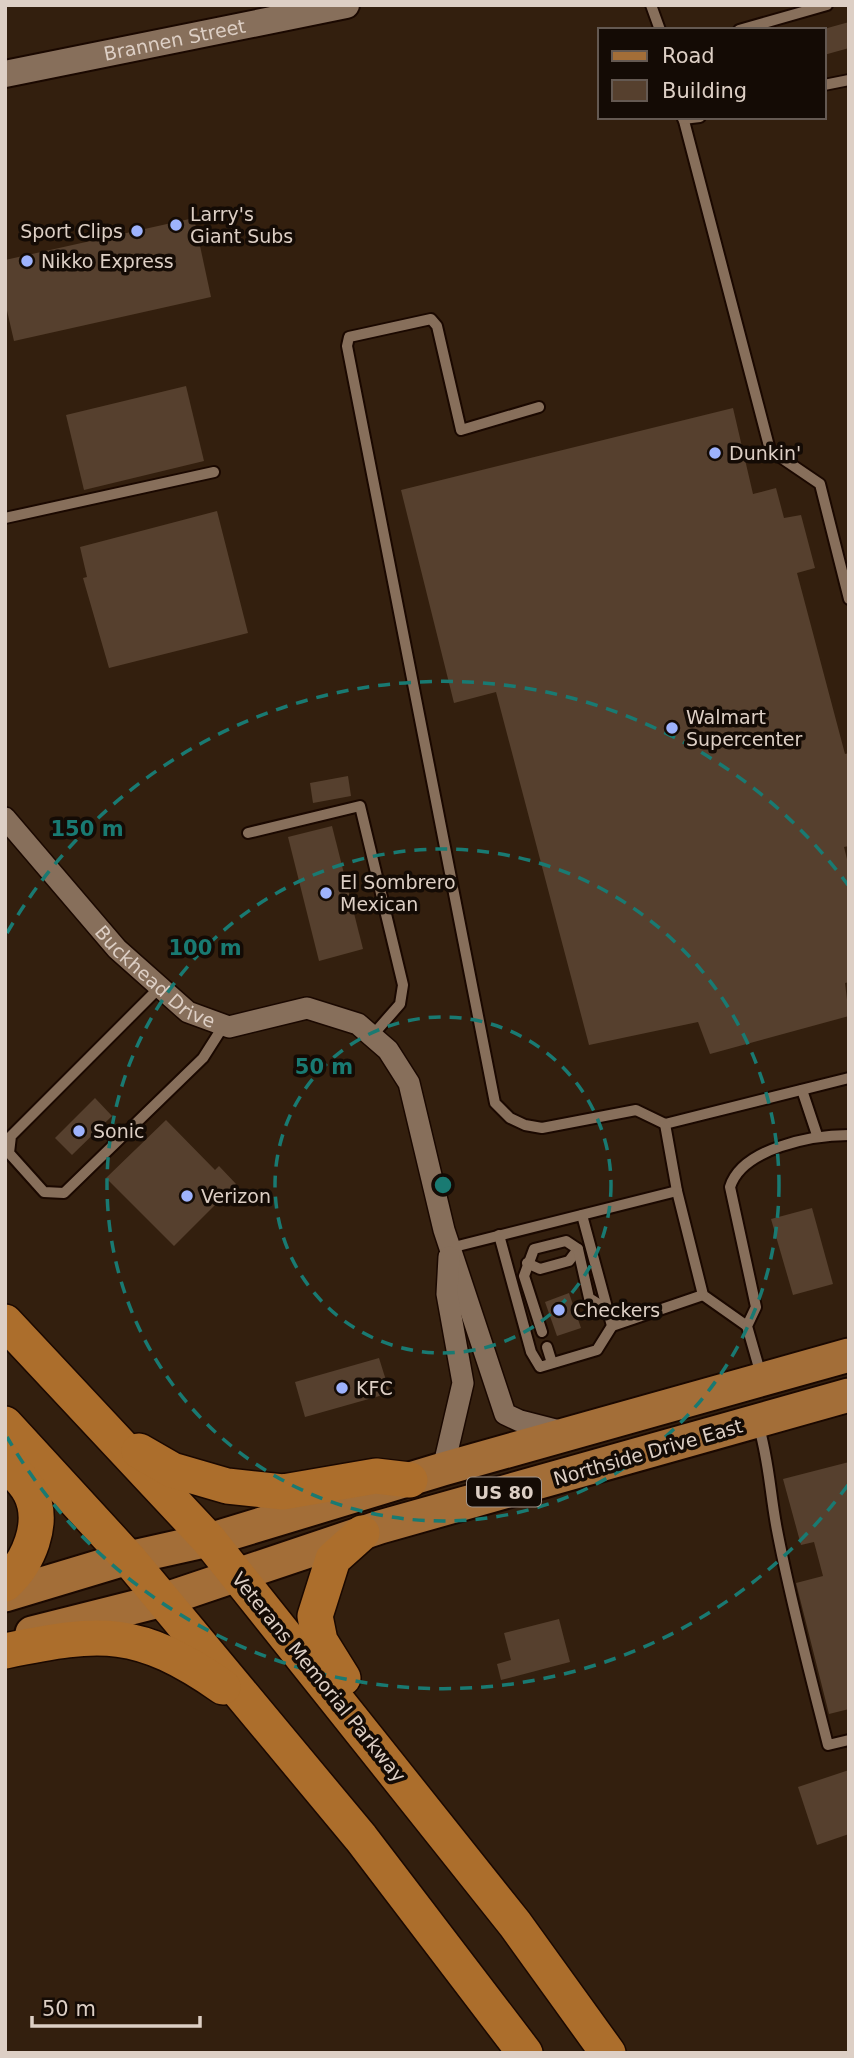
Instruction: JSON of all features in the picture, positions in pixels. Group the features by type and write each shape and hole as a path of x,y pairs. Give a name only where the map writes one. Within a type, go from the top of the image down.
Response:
{"highway":[{"name":"Veterans Memorial Parkway","path":"5,1322 209,1540 515,1924 608,2053"},
{"path":"5,1424 128,1558 361,1838 525,2053"},
{"path":"109,1433 172,1470 227,1486 283,1492 376,1476 410,1480"},
{"path":"5,1461 31,1493 35,1520 32,1545 19,1571 5,1584"},
{"path":"362,1533 333,1559 323,1583 315,1616 320,1641 331,1664 427,1782 575,1987 584,2019"},
{"path":"5,1651 76,1637 120,1638 165,1652 254,1709"}],"main road":[{"name":"Northside Drive East","path":"5,1595 128,1558 209,1540 443,1469 762,1377 849,1355"},
{"name":"Northside Drive East","path":"5,1640 163,1600 236,1573 362,1533 849,1395"}],"street":[{"name":"Brannen Street","path":"5,74 346,5"},
{"name":"Buckhead Drive","path":"5,818 117,949 188,1012 229,1027 307,1008 358,1024 388,1050 409,1083 450,1248 505,1415 571,1434"},
{"name":"Buckhead Drive","path":"443,1469 463,1383 447,1294 450,1248"}],"lane":[{"path":"651,5 659,28"},
{"path":"746,28 827,5"},
{"path":"826,85 849,80"},
{"path":"683,119 770,450 820,484 849,598"},
{"path":"539,408 461,430 437,326 431,319 349,337 347,346 495,1103 510,1118 525,1125 542,1128 636,1111 665,1124 849,1078"},
{"path":"5,518 214,472"},
{"path":"248,833 360,806 403,985 400,1004 372,1036"},
{"path":"160,987 11,1136 9,1153 44,1192 64,1193 203,1058 224,1025"},
{"path":"802,1090 817,1135"},
{"path":"665,1124 677,1191 703,1295 747,1326 762,1377"},
{"path":"747,1326 756,1307 730,1187 734,1173 750,1159 817,1135 849,1135"},
{"path":"450,1248 677,1191"},
{"path":"583,1215 612,1326"},
{"path":"499,1235 531,1352 540,1367 597,1350 612,1326 703,1295"},
{"path":"542,1332 524,1276 534,1249 566,1241 578,1249 589,1298 608,1310"},
{"path":"527,1264 540,1269 569,1261 578,1249"},
{"path":"547,1347 552,1363"},
{"path":"757,1421 764,1445 776,1528 798,1630 828,1745 849,1740"}],"building":[{"path":"849,22 849,48 826,54 826,28"},
{"path":"194,218 211,297 14,341 5,302 5,260"},
{"path":"186,386 204,461 84,490 66,415"},
{"name":"Walmart Supercenter","path":"733,408 753,494 776,488 784,518 801,515 815,568 797,573 845,754 849,753 849,846 844,847 849,867 849,982 845,983 849,1016 710,1054 698,1022 589,1045 496,692 454,703 401,490"},
{"path":"217,511 248,633 109,668 83,578 87,577 80,547"},
{"path":"348,776 351,796 313,803 310,783"},
{"name":"El Sombrero Mexican","path":"332,826 363,949 319,961 288,837"},
{"name":"Sonic","path":"95,1098 112,1116 72,1155 55,1138"},
{"path":"166,1120 215,1170 219,1166 236,1184 174,1246 106,1178"},
{"path":"812,1208 833,1284 793,1295 771,1219"},
{"path":"569,1293 581,1328 557,1336 545,1302"},
{"name":"KFC","path":"379,1358 390,1393 305,1417 295,1382"},
{"path":"849,1462 849,1709 829,1714 796,1583 823,1576 814,1542 801,1545 783,1479"},
{"path":"559,1619 570,1662 501,1680 497,1664 511,1660 504,1633"},
{"path":"849,1770 849,1834 817,1845 798,1787"}],"place":[{"name":"Larry's Giant Subs","path":"176,225"},
{"name":"Sport Clips","path":"137,231"},
{"name":"Nikko Express","path":"27,261"},
{"name":"Dunkin'","path":"715,453"},
{"name":"Walmart Supercenter","path":"672,728"},
{"name":"El Sombrero Mexican","path":"326,893"},
{"name":"Sonic","path":"79,1131"},
{"name":"Verizon","path":"187,1196"},
{"name":"Checkers","path":"559,1310"},
{"name":"KFC","path":"342,1388"}]}
